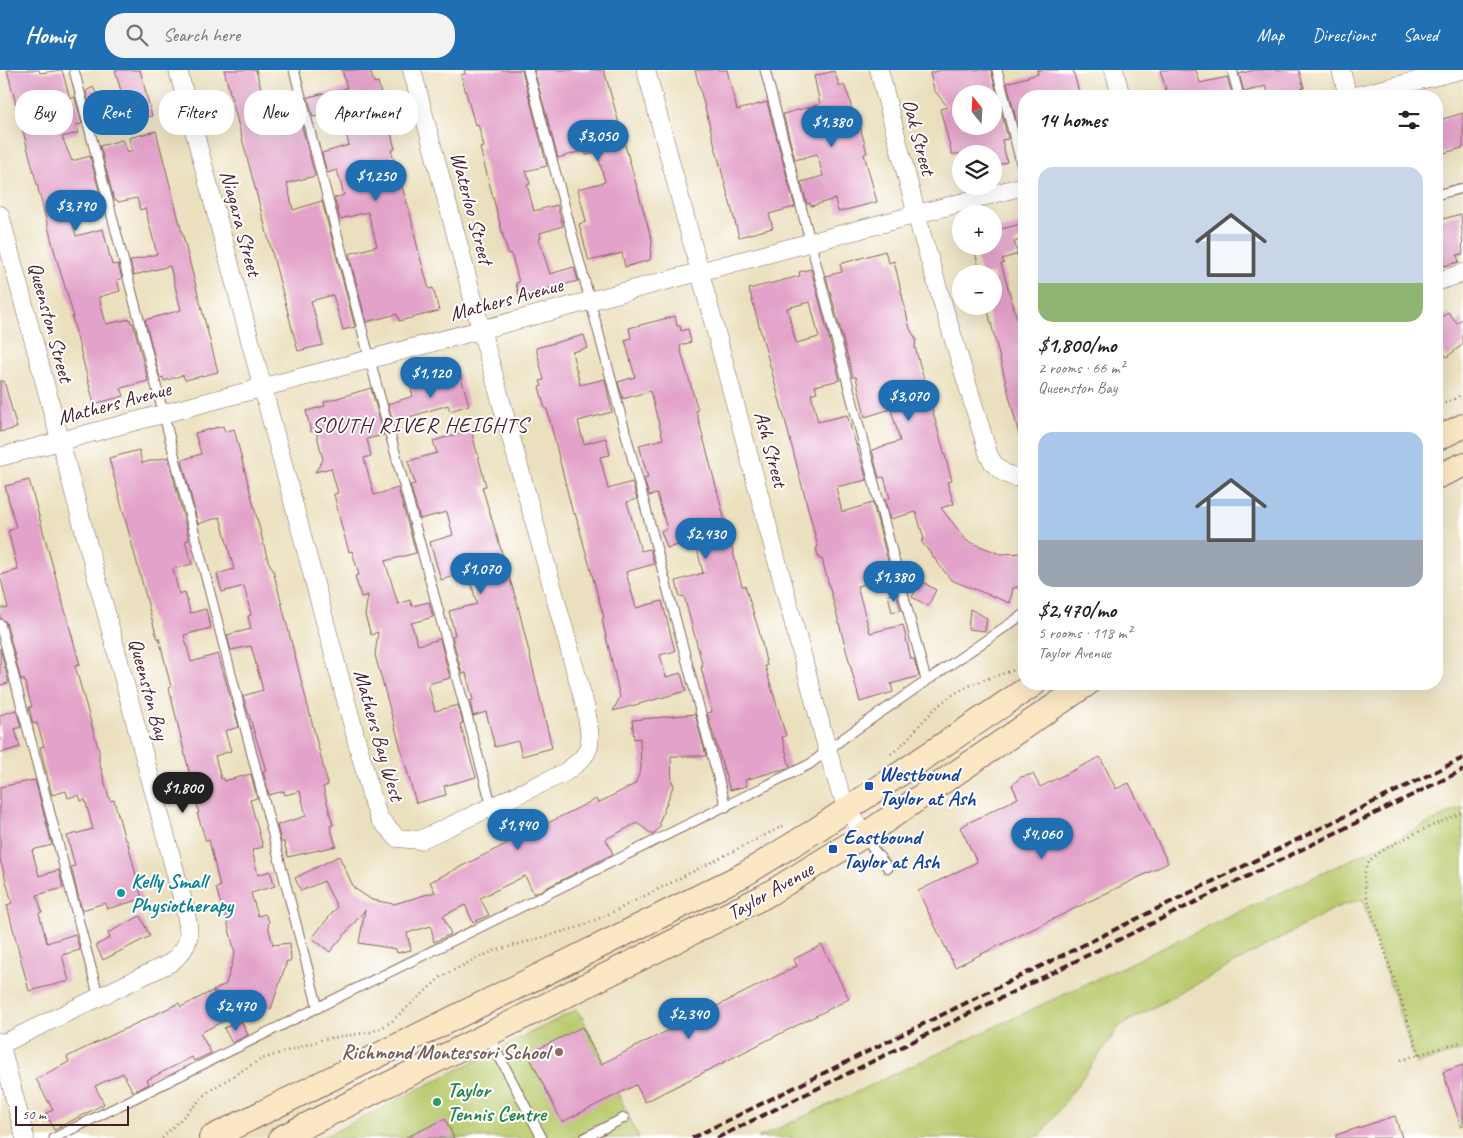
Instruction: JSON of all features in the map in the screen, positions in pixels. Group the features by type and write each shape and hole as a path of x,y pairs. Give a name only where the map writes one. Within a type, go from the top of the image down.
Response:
{"main road":[{"path":"1443,436 1463,426"},
{"path":"1443,474 1463,465"},
{"name":"Taylor Avenue","path":"211,1138 745,874 800,841 1025,690"},
{"name":"Taylor Avenue","path":"281,1138 765,896 863,836 1078,690"},
{"name":"Taylor Avenue","path":"459,1049 459,1042 466,1028 485,1003"}],"street":[{"name":"Niagara Street","path":"178,70 261,387"},
{"name":"Waterloo Street","path":"412,70 481,329"},
{"name":"Ash Street","path":"646,70 828,752 840,791 863,836"},
{"name":"Oak Street","path":"879,70 917,214 989,456 994,466 1003,473 1018,478"},
{"path":"1114,70 1119,90"},
{"path":"1341,70 1346,90"},
{"path":"1379,90 1459,70"},
{"name":"Mathers Avenue","path":"0,457 1018,188"},
{"name":"Queenston Street","path":"0,215 59,441"},
{"path":"1443,280 1463,273"},
{"name":"Mathers Bay West","path":"261,387 379,818 397,838 420,840 564,773 583,759 589,747 586,709 481,329"},
{"name":"Queenston Bay","path":"0,1044 170,963 182,954 189,941 188,925 59,441"},
{"path":"0,1044 25,1138"}],"lane":[{"path":"74,70 318,1008"},
{"path":"294,70 369,359 492,807"},
{"path":"528,70 726,807"},
{"path":"765,70 926,680"},
{"path":"997,70 1018,151"},
{"path":"1232,70 1237,90"},
{"path":"1443,193 1463,188"},
{"path":"54,1138 810,764 926,680 1018,618"},
{"path":"0,624 99,998"},
{"path":"863,836 888,868"},
{"path":"488,1035 542,1138"},
{"path":"584,1138 624,1118"}],"path":[{"path":"1443,404 1463,394"},
{"path":"890,755 937,707 960,690 975,682 1018,669"},
{"path":"1419,1054 1366,898 1363,876 1371,860 1389,848 1463,812"},
{"path":"162,1138 209,1091 259,1060 324,1039 371,1032 381,1028 391,1022 441,978 473,960 494,951 563,933 600,918 789,823"},
{"path":"1401,1060 1463,1041"}],"green space":[{"path":"1463,807 1463,1050 1416,1064 1362,899 1335,908 1120,1026 1041,1135 1032,1138 758,1138"},
{"path":"576,1010 582,1017 639,1138 322,1138"}],"building":[{"path":"7,70 39,70 40,73 62,70 68,90 15,90 15,101"},
{"path":"115,70 140,70 145,90 121,90"},
{"path":"224,70 256,70 261,90 244,90 244,135 304,135 315,176 287,183 293,210 322,201 355,327 343,330 333,295 311,301 323,345 298,351 234,108 234,90 229,90"},
{"path":"342,70 370,70 374,83 378,82 380,90 338,90 347,88"},
{"path":"464,70 522,70 547,166 526,171 530,184 527,185 534,211 557,205 563,226 540,233 541,238 539,239 550,274 574,267 578,281 519,296 516,283 519,282 511,253 508,254 480,148 484,147 478,124 475,125 461,75 465,74"},
{"path":"534,70 604,70 652,241 650,260 625,267 622,253 589,261 579,224 586,222 578,189 605,182 597,152 586,155 585,150 558,158"},
{"path":"695,70 727,70 737,110 767,102 795,207 769,214 773,228 739,237"},
{"path":"941,70 991,70 995,85 952,85 952,135 1002,135 1002,115 1008,139 1002,140 1007,162 1002,164 1002,145 952,145 952,154 940,109 948,107 934,90 930,73"},
{"path":"1037,70 1073,70 1078,90 1018,90 1018,128 1007,83 1038,74"},
{"path":"1160,70 1196,70 1200,83 1227,77 1231,90 1166,90"},
{"path":"1254,70 1299,70 1304,88 1296,90 1267,90 1266,86 1243,90 1239,74"},
{"path":"834,71 840,87 844,85 850,100 854,123 859,122 867,153 864,154 877,202 838,212 835,199 811,206 810,203 807,204 801,182 823,176 817,154 795,160 783,114 820,104 814,76"},
{"path":"316,95 316,116 313,117 308,97"},
{"path":"75,97 82,124 76,125 78,133 73,134 73,98"},
{"path":"149,104 152,116 149,116"},
{"path":"1463,113 1463,148 1443,153 1443,119"},
{"path":"156,131 218,372 185,380 183,375 164,381 163,377 160,378 145,320 181,310 170,266 134,275 130,261 157,254 145,208 140,210 137,198 118,202 114,200 100,146 122,140 128,152 132,150 129,138 149,135 149,133"},
{"path":"24,135 70,135 62,137 72,161 90,156 102,203 70,212 76,236 103,229 112,265 118,264 122,278 117,280 120,291 99,297 106,324 130,319 131,323 133,323 148,381 121,388 124,396 94,404 72,317 74,317"},
{"path":"346,135 391,135 395,149 391,150 410,213 418,250 429,289 433,288 439,311 399,321 397,314 366,322 349,254 377,246 368,212 340,219 334,198 344,195 337,170 327,173 322,153 349,145"},
{"path":"1461,214 1463,254 1457,255 1459,262 1444,266 1443,262 1443,219"},
{"path":"1018,225 1018,241 1014,242 1018,254 1002,259 1004,263 1001,265 978,265 976,255 1002,255 1002,229"},
{"path":"885,251 889,263 894,261 910,329 916,339 915,347 952,481 947,482 954,504 941,508 967,541 1000,554 1018,553 1018,587 1013,588 1010,603 951,580 921,541 924,539 916,512 890,519 885,500 890,498 884,477 879,478 872,450 900,441 891,409 865,417 856,377 853,377 826,276 842,272 840,264"},
{"path":"1002,267 1018,322 1018,431 989,315 1002,315"},
{"path":"811,269 840,380 815,386 817,392 811,394 818,422 847,415 867,480 836,487 842,512 873,503 892,577 857,586 870,633 903,625 911,659 914,659 919,676 891,684 893,692 860,702 822,559 819,559 816,548 818,547 749,289 800,276 799,272","holes":["810,302 819,337 796,343 787,308"]},
{"path":"1448,312 1457,323 1463,318 1463,344 1447,357 1443,353 1443,316"},
{"path":"675,316 677,326 680,326 681,331 688,329 691,342 681,345 680,348 698,410 696,410 742,586 745,586 759,631 767,666 765,666 786,736 782,737 790,767 745,780 747,786 730,790 707,713 712,712 701,667 703,667 684,596 680,597 676,581 703,573 695,540 667,548 661,531 667,529 657,494 649,496 644,479 648,478 639,445 663,439 650,391 623,399 618,382 635,377 625,340 631,338 629,328"},
{"path":"584,335 588,348 572,352 580,385 605,379 612,412 578,421 584,444 606,438 610,455 600,457 608,489 632,482 637,499 627,502 641,551 650,549 654,564 626,572 636,608 662,601 675,651 660,655 666,677 681,673 686,691 613,711 620,697 602,619 604,618 575,513 573,514 547,409 545,409 539,387 542,386 540,381 544,380 536,348"},
{"path":"460,374 469,405 450,411 448,405 393,422 388,404 413,396 411,389"},
{"path":"0,381 4,381 17,428 0,432"},
{"path":"371,388 384,435 367,439 371,456 364,458 374,495 398,488 416,553 385,561 398,604 410,600 412,606 429,602 433,617 411,623 418,645 440,639 450,678 428,684 435,711 458,705 463,723 460,724 476,777 444,786 446,795 416,803 375,655 378,632 371,635 365,615 368,595 361,597 355,576 359,575 352,551 349,552 341,524 334,494 338,493 331,468 315,472 323,460 316,431 311,432 306,411 325,406 324,402"},
{"path":"223,426 225,432 234,429 268,561 273,570 328,785 323,787 333,825 330,826 336,846 288,857 284,842 281,842 277,825 306,816 300,791 285,795 284,791 269,795 263,771 266,770 243,696 263,690 251,646 231,650 227,635 251,629 248,616 251,615 244,586 222,592 217,574 234,569 220,517 198,524 182,460 201,454 195,433"},
{"path":"471,430 486,486 482,487 518,606 552,748 522,756 518,741 495,747 486,712 473,716 470,701 473,700 466,673 462,674 452,636 455,635 449,611 477,604 468,572 441,580 430,542 453,535 447,512 420,519 410,485 415,484 408,461 437,453 433,441"},
{"path":"139,450 142,463 168,457 189,540 185,541 192,564 173,569 179,594 185,592 190,613 206,609 211,628 184,635 191,662 218,654 239,727 225,731 231,751 215,756 221,779 224,778 224,781 251,774 257,798 250,800 263,847 252,850 258,875 270,871 275,886 251,893 258,916 265,914 269,921 268,925 273,945 290,943 291,961 287,961 271,1009 213,991 228,1019 200,1033 211,1053 194,1061 192,1057 147,1080 149,1084 133,1092 123,1073 95,1086 104,1104 54,1130 46,1113 53,1110 36,1079 69,1062 67,1057 179,1003 181,1007 226,984 235,953 223,905 221,905 216,888 220,887 209,840 206,841 197,813 199,813 159,638 157,638 109,458"},
{"path":"29,480 80,665 75,666 99,751 99,761 110,801 114,800 125,840 127,840 142,899 107,909 105,903 82,910 71,867 75,866 67,836 93,829 85,800 81,801 79,795 68,798 66,791 52,795 40,747 44,746 37,723 33,724 29,707 32,707 24,679 21,680 6,622 0,618 0,608 8,608 0,575 18,570 8,531 16,528 5,486"},
{"path":"921,581 936,590 928,606 912,597"},
{"path":"896,593 901,610 892,612 888,595"},
{"path":"970,609 987,618 985,631 968,629"},
{"path":"0,648 9,683 0,685"},
{"path":"16,710 21,727 15,729 20,747 0,753 0,715"},
{"path":"695,714 706,756 671,756 672,783 674,784 659,823 661,825 653,835 637,823 606,839 613,854 534,894 525,876 480,898 489,915 473,922 465,905 443,916 451,934 434,942 431,926 407,933 411,950 397,953 396,949 359,943 365,910 330,952 312,938 337,907 324,881 301,891 295,878 339,856 354,888 372,900 394,904 435,892 430,882 596,799 598,803 635,784 641,769 640,738 634,739 632,720"},
{"path":"1100,757 1116,789 1129,783 1168,863 955,967 918,891 977,862 960,827 1018,798 1012,785 1021,777 1033,774 1040,787"},
{"path":"35,780 52,845 32,850 39,876 59,870 63,888 37,895 42,912 39,913 47,943 75,934 80,950 62,955 69,981 29,991 7,905 12,903 0,859 0,787"},
{"path":"140,916 150,936 103,960 96,945 110,938 108,933"},
{"path":"822,945 849,999 645,1102 636,1085 562,1122 528,1054 582,1027 601,1064 797,966 794,959"},
{"path":"241,1021 248,1035 232,1043 224,1028"},
{"path":"1463,1065 1463,1126 1461,1127 1443,1072"},
{"path":"1395,1116 1402,1138 1336,1138 1336,1135"},
{"path":"445,1119 454,1138 405,1138"}],"railway":[{"path":"692,1138 1463,758"},
{"path":"717,1138 1463,770"}],"place":[{"name":"Westbound Taylor at Ash","path":"869,786"},
{"name":"Eastbound Taylor at Ash","path":"833,849"},
{"name":"Kelly Small Physiotherapy","path":"121,893"},
{"name":"Richmond Montessori School","path":"559,1052"},
{"name":"Taylor Tennis Centre","path":"437,1102"}],"district":[{"name":"SOUTH RIVER HEIGHTS","path":"420,425"}]}
